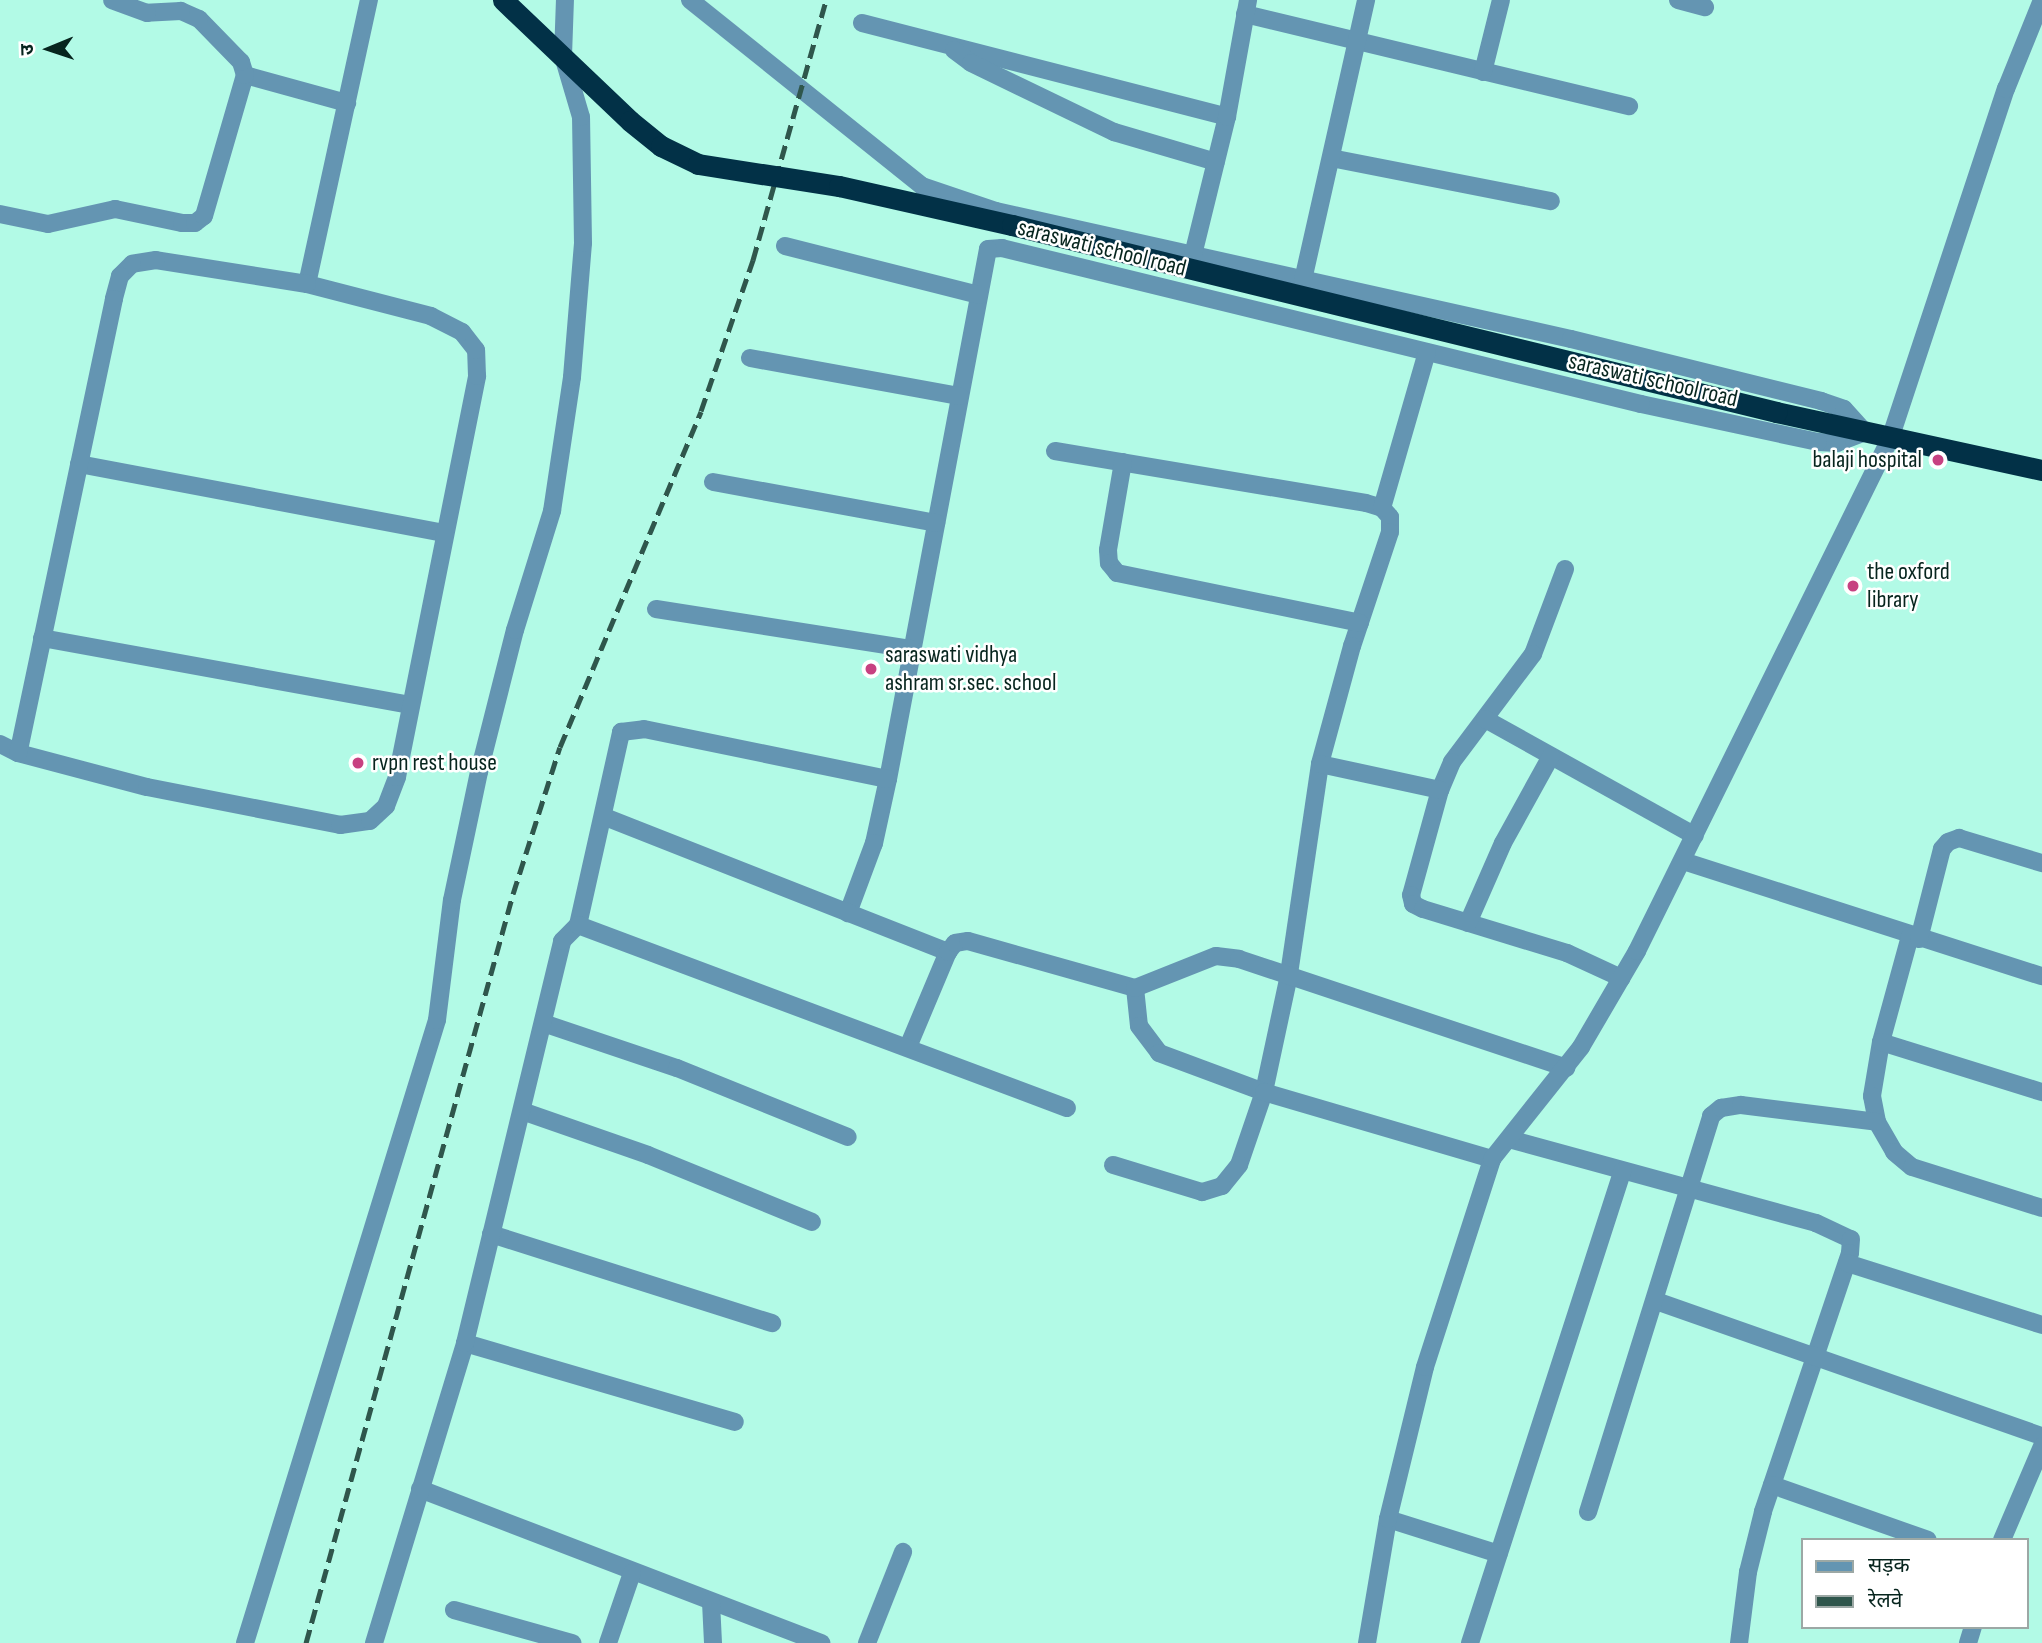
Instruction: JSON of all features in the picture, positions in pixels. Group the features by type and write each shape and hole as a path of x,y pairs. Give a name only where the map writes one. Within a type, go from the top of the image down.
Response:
{"highway":[{"path":"503,0 630,121 661,146 698,164 839,186 1012,225 1776,412 2042,470"}],"street":[{"path":"112,0 147,13 181,11 200,19 229,46 246,75 347,103"},
{"path":"307,284 369,0"},
{"path":"245,1643 437,1020 452,900 479,772 515,630 552,511 572,377 583,243 581,117 563,56 565,0"},
{"path":"1303,280 1366,0"},
{"path":"1483,72 1501,0"},
{"path":"1678,0 1706,6"},
{"path":"1367,1643 1388,1519 1425,1367 1492,1159 1566,1069 1621,978 1683,861 1890,439 2006,89 2042,0"},
{"path":"700,3 922,186 996,211 1821,401 1844,409 1865,432"},
{"path":"1193,255 1227,117 1246,7 1357,41 1629,106"},
{"path":"862,23 1227,117"},
{"path":"945,44 971,63 1114,132 1216,162"},
{"path":"0,214 48,224 115,209 195,223 204,216 246,75"},
{"path":"1331,158 1551,201"},
{"path":"785,246 979,295"},
{"name":"saraswati school road","path":"848,913 874,843 888,779 988,249 1002,248 1427,352 1818,442 1837,443 1865,432"},
{"path":"0,744 18,753 147,787 340,825 370,821 386,806 397,777 477,376 476,350 462,332 431,316 307,284 156,260 132,264 120,276 114,299 18,753"},
{"path":"1382,508 1427,352"},
{"path":"750,358 960,396"},
{"path":"1055,451 1382,508 1390,517 1390,532 1360,622 1321,764 1289,975 1264,1092 1239,1165 1222,1186 1202,1192 1184,1189 1113,1164"},
{"path":"1123,463 1108,551 1109,563 1117,573 1360,622"},
{"path":"79,464 445,533"},
{"path":"713,482 936,523"},
{"path":"1565,569 1533,654 1452,762 1440,790 1411,895 1413,904 1423,909 1567,953 1621,978"},
{"path":"656,609 912,649"},
{"path":"42,638 411,705"},
{"path":"1485,719 1695,836"},
{"path":"374,1643 465,1343 562,941 578,925 605,817 616,743 621,732 630,728 888,779"},
{"path":"1468,923 1503,843 1550,756"},
{"path":"1321,764 1440,790"},
{"path":"605,817 948,952"},
{"path":"2042,863 1959,838 1948,842 1881,1042 1872,1096 1877,1122 1894,1152 1912,1167 2042,1208"},
{"path":"1683,861 1915,938 2042,976"},
{"path":"578,925 1067,1108"},
{"path":"908,1047 948,952 956,943 968,941 985,943 1135,988 1216,956 1289,975 1344,998 1566,1069"},
{"path":"1135,988 1139,1026 1158,1053 1264,1092 1492,1159"},
{"path":"543,1023 677,1068 848,1137"},
{"path":"1881,1042 2042,1092"},
{"path":"1588,1512 1656,1301 1710,1116 1721,1108 1741,1105 1877,1122"},
{"path":"522,1111 648,1155 812,1222"},
{"path":"1509,1139 1842,1232 1851,1239 1847,1263 1772,1485 1748,1572 1739,1643"},
{"path":"1470,1643 1622,1171"},
{"path":"491,1234 772,1323"},
{"path":"1847,1263 2042,1325"},
{"path":"1656,1301 1816,1354 2042,1436"},
{"path":"465,1343 735,1422"},
{"path":"2002,1538 2042,1446"},
{"path":"1772,1485 1922,1538"},
{"path":"420,1489 632,1573 821,1643"},
{"path":"1388,1519 1499,1554"},
{"path":"867,1643 903,1552"},
{"path":"608,1643 632,1573"},
{"path":"711,1602 713,1643"},
{"path":"454,1610 572,1643"}],"railway":[{"path":"306,1643 513,894 560,747 701,411 753,260 826,0"}],"place":[{"name":"balaji hospital","path":"1938,460"},
{"name":"the oxford library","path":"1853,586"},
{"name":"saraswati vidhya ashram sr.sec. school","path":"871,669"},
{"name":"rvpn rest house","path":"358,763"}]}
